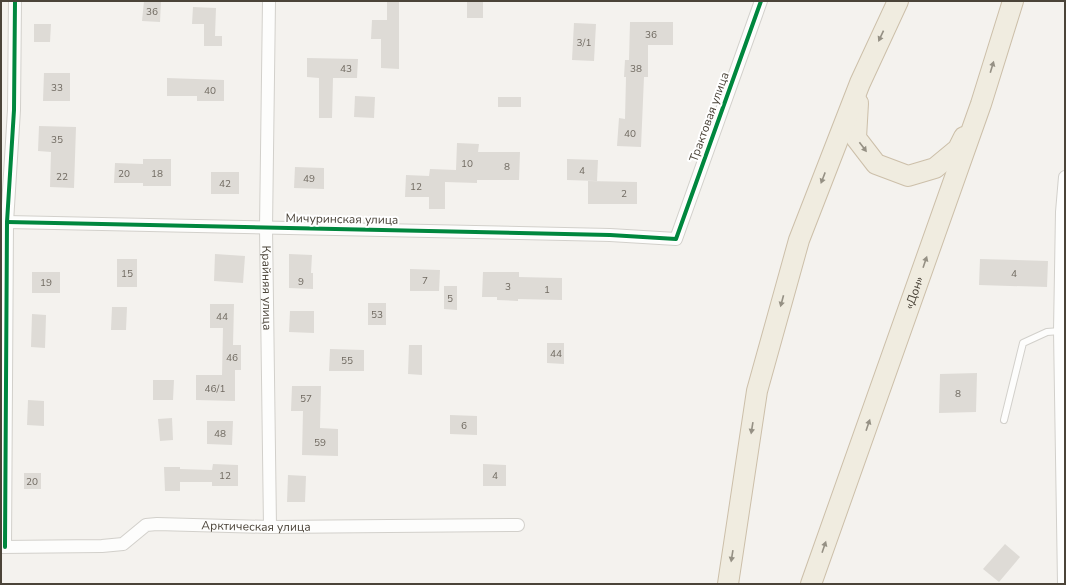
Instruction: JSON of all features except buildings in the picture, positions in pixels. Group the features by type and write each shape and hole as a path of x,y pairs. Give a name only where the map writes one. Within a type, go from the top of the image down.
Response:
{"highway":[{"path":"728,584 757,391 799,240 860,83 898,1"},
{"name":"«Дон»","path":"811,584 981,104 1013,1"},
{"path":"860,83 856,138 876,164 908,176 935,168 958,149 981,104"}],"street":[{"path":"3,547 7,222 14,110 15,1"},
{"name":"Крайняя улица","path":"269,1 266,228 270,526"},
{"name":"Трактовая улица","path":"676,239 761,1"},
{"path":"1064,584 1060,331 1065,177"},
{"name":"Мичуринская улица","path":"7,222 610,235 676,239"},
{"name":"Арктическая улица","path":"3,547 102,546 122,544 146,525 157,524 270,526 518,525"}],"lane":[{"path":"1004,420 1023,343 1047,332 1060,331"}],"cycle path":[{"path":"5,547 7,222 14,110 15,1"},
{"path":"7,222 610,235 676,239 761,1"}]}
